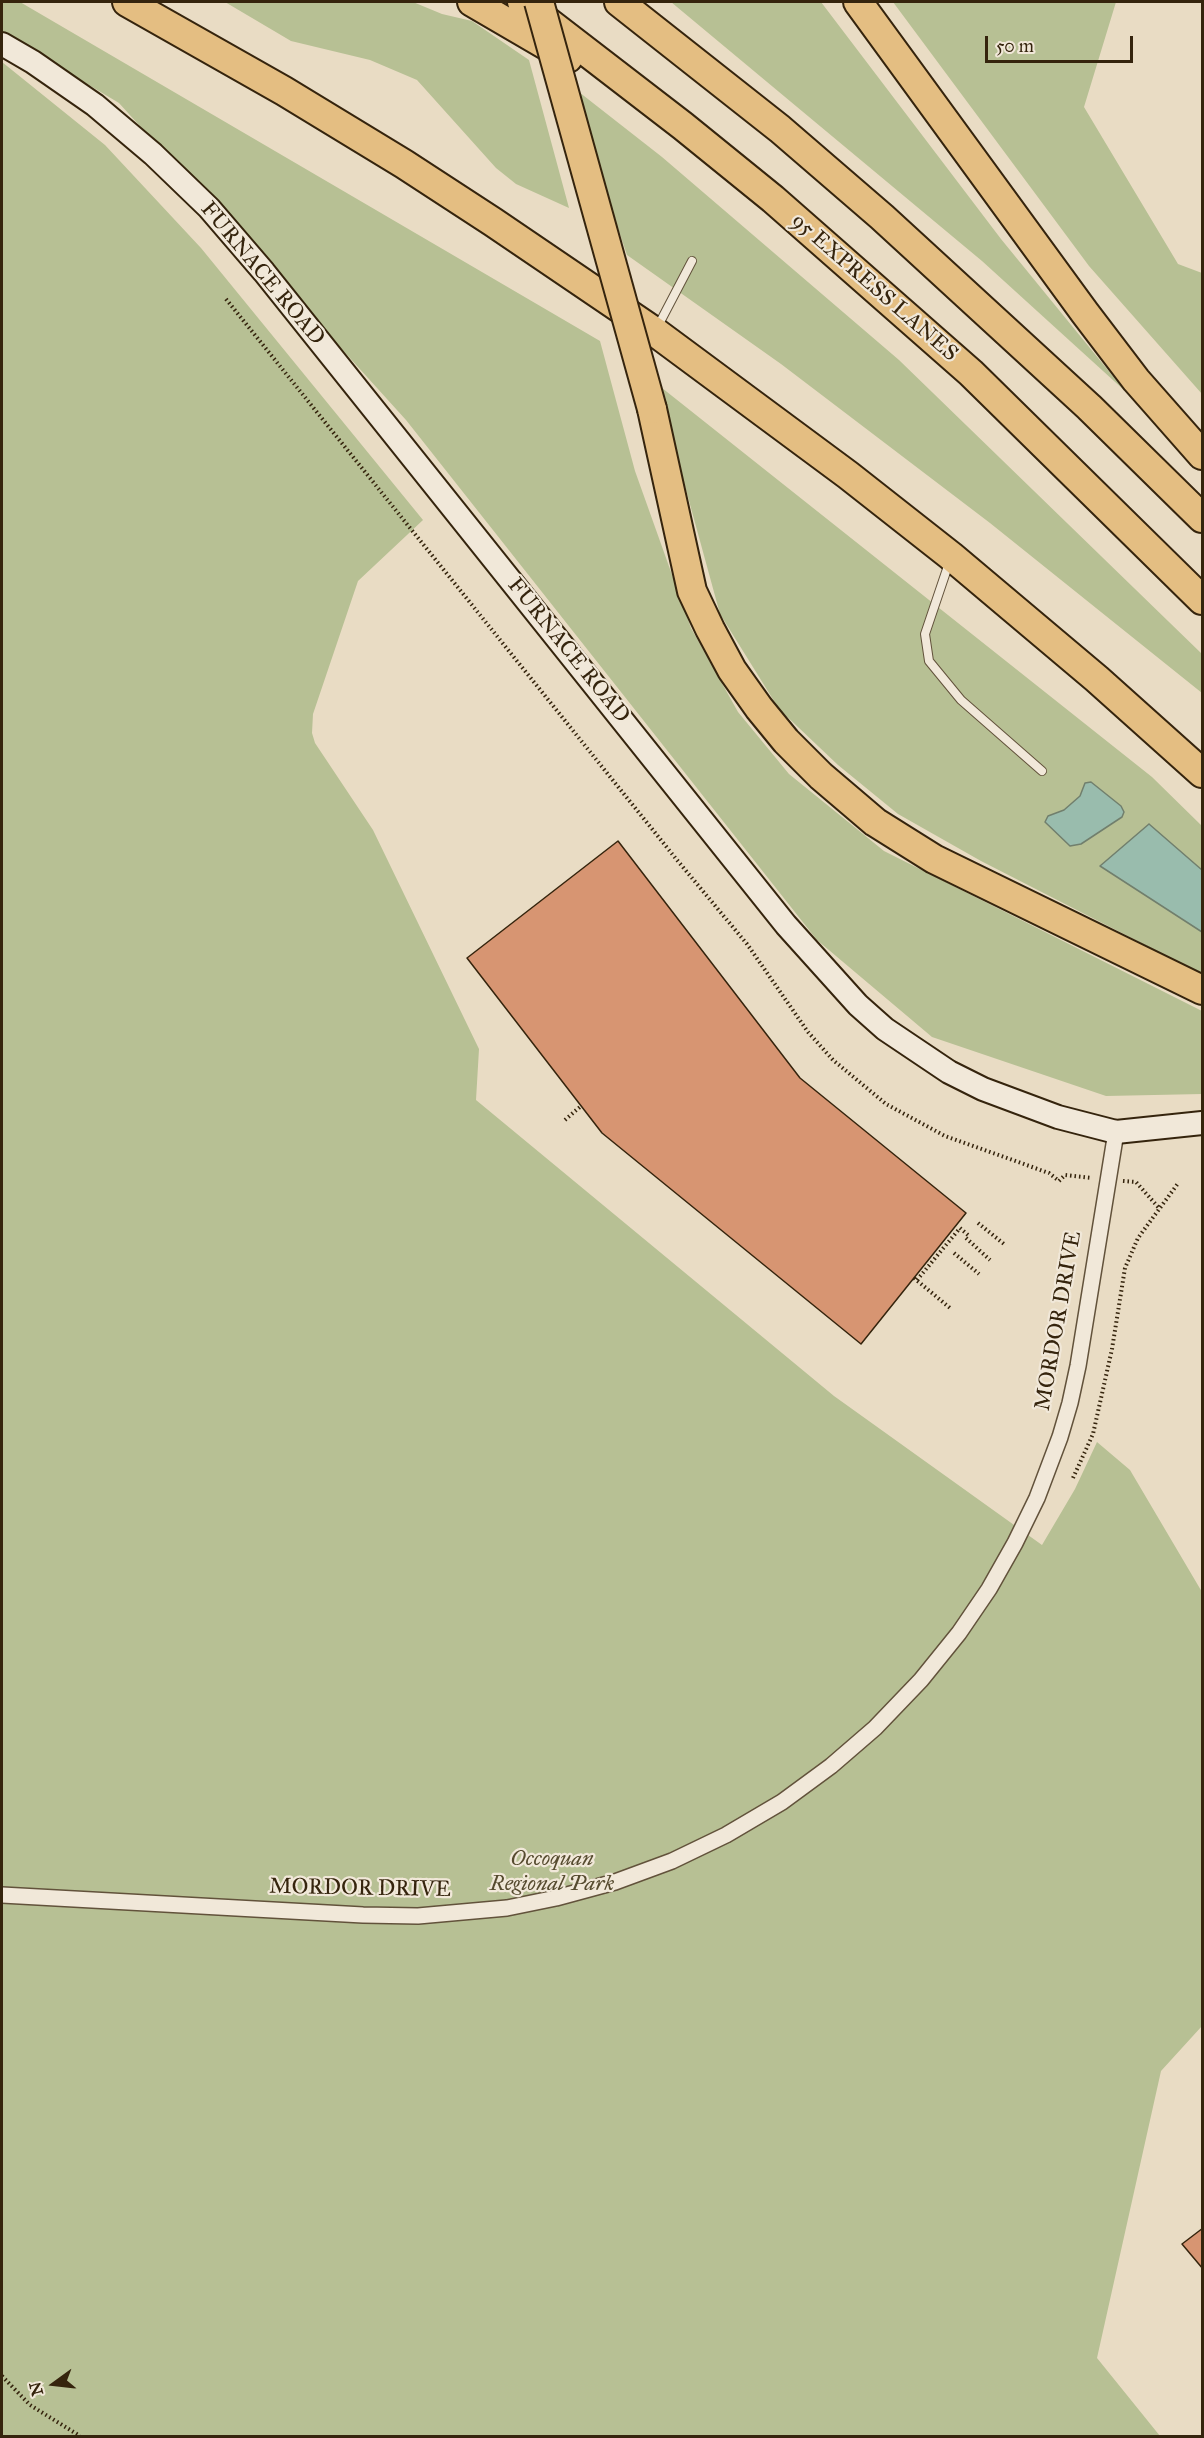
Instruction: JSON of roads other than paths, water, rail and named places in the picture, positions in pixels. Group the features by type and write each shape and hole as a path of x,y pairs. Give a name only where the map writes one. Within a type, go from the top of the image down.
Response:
{"highway":[{"path":"127,2 264,80 404,164 533,248 655,332 821,454 951,556 1097,679 1203,773"},
{"path":"472,2 683,126"},
{"name":"95 EXPRESS LANES","path":"522,2 683,126 773,199 971,373 1203,600"},
{"path":"539,2 652,409 692,591 732,670 786,741 821,776 875,822 934,859 1203,990"},
{"path":"619,2 780,129 882,217 1080,399 1203,518"},
{"path":"858,2 1136,380 1203,455"}],"main road":[{"name":"FURNACE ROAD","path":"2,44 33,62 95,105 153,154 209,208 264,272 786,925 858,1005 916,1052 983,1089 1077,1123 1116,1132 1203,1123"}],"street":[{"name":"MORDOR DRIVE","path":"2,1895 363,1915 418,1916 497,1909 556,1898 615,1882 662,1864 726,1834 782,1802 831,1766 875,1728 921,1680 959,1633 989,1589 1015,1543 1037,1498 1070,1403 1116,1132"}],"lane":[{"path":"655,332 692,261"},
{"path":"951,556 925,634 929,661 961,700 1042,771"}],"park label":[{"name":"Occoquan Regional Park","path":"552,1872"}]}
